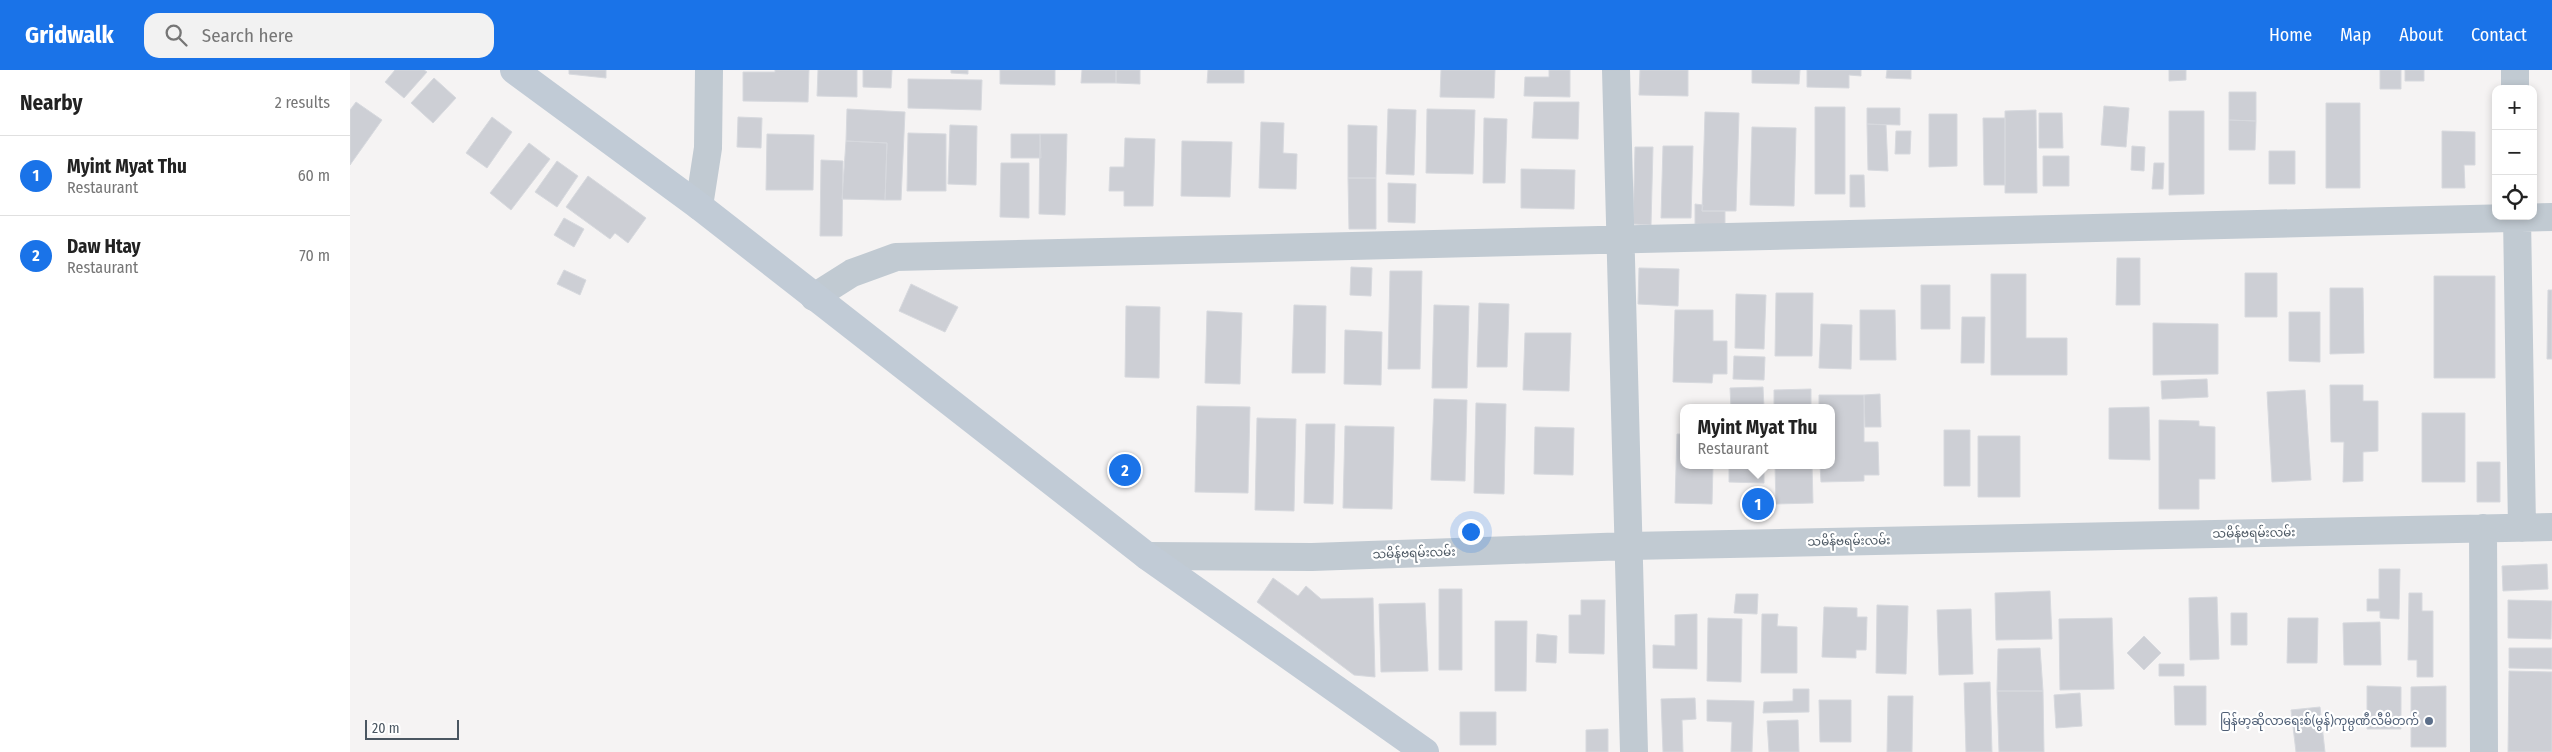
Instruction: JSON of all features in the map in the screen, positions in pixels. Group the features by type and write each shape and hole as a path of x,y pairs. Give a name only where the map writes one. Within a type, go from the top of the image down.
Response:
{"main road":[{"path":"514,70 699,206 1146,556 1425,752"}],"street":[{"path":"699,206 708,148 709,70"},
{"path":"1616,70 1634,752"},
{"path":"2515,70 2515,85"},
{"path":"814,297 852,273 896,257 2492,218"},
{"path":"2537,218 2552,218"},
{"path":"2517,220 2522,528"},
{"name":"သမိန်ဗရမ်းလမ်း","path":"1146,556 1312,557 1629,546 2552,527"},
{"path":"2483,528 2484,752"}],"building":[{"path":"395,70 424,70 427,72 404,98 385,82"},
{"path":"569,70 606,70 606,78 569,74"},
{"path":"775,70 809,70 808,102 743,101 743,72 775,72"},
{"path":"818,70 857,70 857,97 817,96"},
{"path":"863,70 892,70 891,88 863,87"},
{"path":"951,70 968,70 968,74 951,73"},
{"path":"1000,70 1055,70 1055,85 1000,84"},
{"path":"1082,70 1116,70 1116,83 1081,83"},
{"path":"1116,70 1140,70 1140,84 1116,83"},
{"path":"1208,70 1244,70 1244,83 1207,83"},
{"path":"1441,70 1495,70 1494,98 1440,97"},
{"path":"1549,70 1570,70 1570,97 1524,96 1525,77 1549,77"},
{"path":"1640,70 1688,70 1688,96 1639,95"},
{"path":"1752,70 1800,70 1799,84 1752,83"},
{"path":"1807,70 1861,70 1861,76 1849,75 1849,88 1807,87"},
{"path":"1887,70 1911,70 1911,79 1886,78"},
{"path":"2169,70 2186,70 2186,80 2169,81"},
{"path":"2380,70 2401,70 2401,89 2380,89"},
{"path":"2405,70 2424,70 2424,81 2405,81"},
{"path":"434,78 456,98 433,123 411,103"},
{"path":"908,79 982,80 981,110 908,108"},
{"path":"2229,92 2256,92 2256,121 2229,120"},
{"path":"356,102 382,120 350,165 350,110"},
{"path":"1534,102 1579,102 1578,139 1532,138"},
{"path":"2326,103 2360,103 2360,188 2326,188"},
{"path":"2104,106 2129,108 2126,147 2101,145"},
{"path":"1815,107 1845,107 1845,194 1815,194"},
{"path":"1867,108 1900,108 1900,125 1867,124"},
{"path":"847,109 905,112 901,200 885,200 887,143 846,141"},
{"path":"1388,109 1416,110 1414,175 1386,174"},
{"path":"1427,109 1475,110 1473,174 1426,173"},
{"path":"2036,110 2037,193 2005,193 2005,111"},
{"path":"2169,111 2204,111 2204,194 2169,195"},
{"path":"1705,112 1739,113 1736,211 1702,211"},
{"path":"2039,113 2062,113 2063,148 2039,148"},
{"path":"1929,114 1957,114 1957,166 1929,167"},
{"path":"492,117 512,132 487,168 466,153"},
{"path":"738,117 762,118 761,148 737,147"},
{"path":"1484,118 1507,119 1505,183 1483,183"},
{"path":"1983,118 2005,118 2005,185 1984,185"},
{"path":"2229,120 2256,121 2255,150 2229,150"},
{"path":"1261,122 1284,123 1283,153 1297,154 1296,189 1259,188"},
{"path":"1867,124 1886,125 1888,171 1868,170"},
{"path":"950,125 977,126 976,185 948,184"},
{"path":"1348,125 1377,126 1376,178 1348,178"},
{"path":"1752,127 1796,128 1794,206 1750,205"},
{"path":"1896,131 1911,131 1910,154 1895,154"},
{"path":"2442,131 2475,132 2475,165 2464,165 2465,188 2442,188"},
{"path":"908,133 946,134 946,191 907,191"},
{"path":"767,134 814,135 813,190 766,190"},
{"path":"1011,134 1040,134 1041,158 1011,158"},
{"path":"1040,134 1067,134 1065,215 1039,214"},
{"path":"1125,138 1155,139 1153,206 1124,206 1124,191 1109,191 1110,167 1124,167"},
{"path":"846,141 887,143 885,200 842,199"},
{"path":"1182,141 1232,142 1230,197 1181,196"},
{"path":"529,143 550,159 511,210 490,193"},
{"path":"1663,146 1693,146 1691,218 1661,218"},
{"path":"2132,146 2145,147 2144,171 2131,170"},
{"path":"1635,147 1653,147 1651,225 1633,224"},
{"path":"2269,151 2295,151 2295,184 2269,184"},
{"path":"2043,156 2069,156 2069,186 2043,186"},
{"path":"821,160 843,161 842,236 820,236"},
{"path":"557,161 578,176 557,207 535,192"},
{"path":"1001,163 1029,163 1029,218 1000,217"},
{"path":"2154,163 2164,163 2163,189 2152,189"},
{"path":"1521,169 1575,170 1574,209 1521,208"},
{"path":"1850,175 1864,175 1865,207 1850,207"},
{"path":"588,176 646,218 628,243 615,233 610,239 566,207"},
{"path":"1348,178 1376,178 1376,229 1349,229"},
{"path":"1388,183 1416,184 1415,223 1388,222"},
{"path":"1695,204 1703,205 1702,211 1725,211 1725,226 1695,224"},
{"path":"564,218 584,229 574,247 554,235"},
{"path":"2117,258 2140,258 2140,305 2116,305"},
{"path":"1351,267 1372,268 1371,296 1350,295"},
{"path":"1639,268 1679,269 1678,306 1638,304"},
{"path":"564,270 586,280 580,295 557,284"},
{"path":"1390,271 1422,271 1420,369 1388,369"},
{"path":"2245,273 2277,273 2277,317 2245,317"},
{"path":"1991,274 2026,274 2026,338 2067,338 2067,375 1991,375"},
{"path":"2434,276 2495,276 2495,378 2434,378"},
{"path":"911,284 958,307 945,332 899,311"},
{"path":"1921,285 1950,285 1950,329 1921,329"},
{"path":"2330,288 2363,288 2364,353 2330,354"},
{"path":"2548,290 2552,290 2552,359 2547,359"},
{"path":"1776,293 1813,293 1812,356 1775,356"},
{"path":"1736,294 1766,295 1764,349 1735,348"},
{"path":"1479,303 1509,304 1507,367 1477,367"},
{"path":"1294,305 1326,306 1325,373 1292,373"},
{"path":"1434,305 1469,306 1467,388 1432,388"},
{"path":"1126,306 1160,307 1159,378 1125,377"},
{"path":"1675,310 1713,310 1713,341 1727,341 1727,374 1713,374 1712,383 1673,382"},
{"path":"1860,310 1895,310 1896,360 1860,360"},
{"path":"1207,311 1242,313 1240,384 1205,383"},
{"path":"2289,312 2320,312 2320,362 2289,361"},
{"path":"1962,317 1985,317 1984,363 1961,363"},
{"path":"2153,323 2218,324 2218,374 2153,375"},
{"path":"1821,324 1852,325 1851,369 1819,368"},
{"path":"1345,330 1382,332 1381,385 1344,384"},
{"path":"1525,333 1571,333 1569,391 1523,390"},
{"path":"1734,356 1765,357 1764,380 1733,379"},
{"path":"2207,379 2208,397 2162,399 2161,381"},
{"path":"2330,385 2363,385 2363,401 2378,401 2378,451 2363,452 2363,481 2343,482 2344,442 2331,442"},
{"path":"1763,387 1764,404 1731,404 1730,388"},
{"path":"1811,389 1811,404 1774,404 1774,390"},
{"path":"2305,390 2311,480 2272,482 2267,392"},
{"path":"1880,394 1881,427 1865,427 1864,395"},
{"path":"1819,395 1864,395 1864,442 1878,442 1879,475 1864,475 1864,481 1821,482 1820,469 1835,469 1835,404 1819,404"},
{"path":"1434,399 1467,400 1465,481 1431,480"},
{"path":"1476,403 1506,404 1504,494 1474,493"},
{"path":"1197,406 1250,407 1248,493 1195,492"},
{"path":"2149,407 2150,460 2109,459 2109,408"},
{"path":"2422,413 2465,413 2465,482 2422,482"},
{"path":"1257,418 1296,419 1294,511 1255,510"},
{"path":"2159,420 2199,421 2199,426 2215,427 2215,479 2199,479 2199,509 2159,509"},
{"path":"1306,424 1335,424 1333,504 1304,503"},
{"path":"1345,426 1394,427 1392,509 1343,508"},
{"path":"1535,427 1574,428 1573,475 1534,474"},
{"path":"1944,430 1970,430 1970,486 1944,486"},
{"path":"1677,434 1680,434 1680,469 1713,469 1712,504 1675,503"},
{"path":"1978,436 2020,436 2020,497 1978,497"},
{"path":"2477,462 2500,462 2500,502 2477,502"},
{"path":"1729,469 1764,469 1764,483 1729,482"},
{"path":"1775,469 1812,469 1813,503 1776,504"},
{"path":"2547,564 2548,589 2503,591 2502,566"},
{"path":"2379,569 2400,569 2399,619 2380,618 2380,611 2367,611 2367,599 2379,599"},
{"path":"1273,578 1298,596 1306,586 1321,599 1373,598 1375,677 1354,675 1257,602"},
{"path":"1439,589 1462,589 1462,670 1439,670"},
{"path":"2050,591 2052,639 1996,640 1995,593"},
{"path":"2409,593 2422,593 2422,611 2433,611 2433,677 2417,677 2417,660 2408,660"},
{"path":"1736,594 1758,594 1757,614 1734,613"},
{"path":"2217,597 2219,659 2190,660 2189,598"},
{"path":"1581,600 1605,600 1604,654 1569,653 1569,615 1581,615"},
{"path":"2508,600 2552,601 2551,639 2508,638"},
{"path":"1425,603 1428,671 1381,672 1379,604"},
{"path":"1877,605 1908,606 1906,674 1876,673"},
{"path":"1824,607 1857,608 1857,617 1867,617 1866,650 1856,650 1856,658 1822,657"},
{"path":"1971,609 1973,674 1939,675 1937,610"},
{"path":"2231,613 2247,613 2247,645 2231,645"},
{"path":"1697,614 1697,669 1653,668 1653,645 1675,646 1675,615"},
{"path":"1762,614 1778,614 1777,626 1797,627 1797,673 1761,673"},
{"path":"1708,618 1742,619 1741,682 1707,681"},
{"path":"2112,618 2114,689 2060,690 2059,619"},
{"path":"2288,618 2318,618 2317,663 2287,663"},
{"path":"1495,621 1527,621 1526,691 1495,691"},
{"path":"2380,622 2381,665 2344,665 2343,623"},
{"path":"1537,634 1557,636 1556,663 1536,662"},
{"path":"2144,636 2161,653 2144,670 2127,653"},
{"path":"2040,648 2043,691 1997,691 1998,649"},
{"path":"2509,648 2552,648 2552,669 2509,668"},
{"path":"2159,664 2184,664 2184,676 2159,676"},
{"path":"2509,671 2552,672 2552,752 2508,752"},
{"path":"1990,682 1992,752 1966,752 1964,683"},
{"path":"2174,686 2206,686 2206,725 2175,725"},
{"path":"2367,686 2401,687 2401,729 2367,729"},
{"path":"2446,686 2446,747 2411,747 2411,687"},
{"path":"1793,689 1809,689 1809,712 1763,713 1764,702 1793,701"},
{"path":"1997,691 2043,691 2044,752 1999,752"},
{"path":"2080,693 2082,726 2056,728 2054,695"},
{"path":"1888,696 1913,696 1912,752 1887,752"},
{"path":"1695,698 1696,719 1682,720 1683,752 1663,752 1661,699"},
{"path":"1707,700 1754,701 1752,752 1731,752 1732,722 1707,721"},
{"path":"1819,700 1851,700 1851,742 1820,742"},
{"path":"2320,707 2325,752 2296,752 2291,710"},
{"path":"1460,712 1496,712 1496,745 1460,745"},
{"path":"1798,720 1799,752 1769,752 1767,721"},
{"path":"1608,729 1608,752 1586,752 1586,730"}],"place":[{"name":"Daw Htay","path":"1125,470"},
{"name":"Myint Myat Thu","path":"1758,504"},
{"name":"မြန်မာ့ဆိုလာရေးစ်(မွန်)ကုမ္ပဏီလီမိတက်","path":"2429,721"}]}
